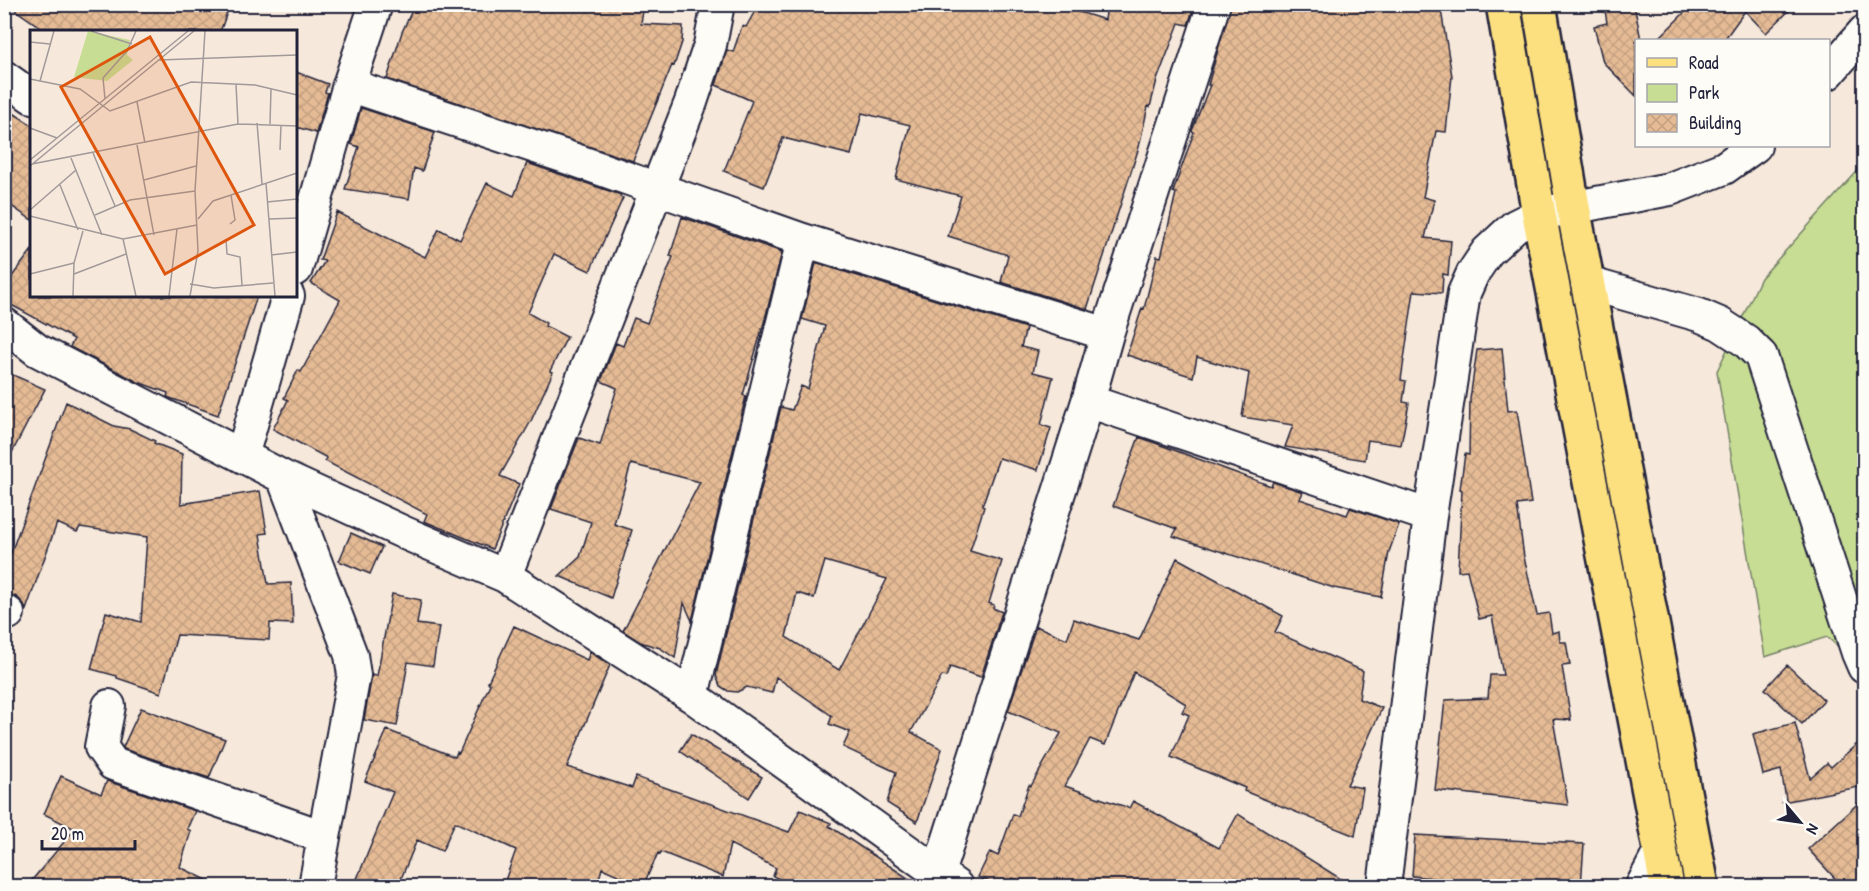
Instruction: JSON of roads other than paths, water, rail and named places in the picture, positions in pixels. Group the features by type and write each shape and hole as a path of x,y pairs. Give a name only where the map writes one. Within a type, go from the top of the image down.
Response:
{"main road":[{"path":"1503,4 1539,214 1667,886"},
{"path":"1539,4 1587,283 1702,886"}],"street":[{"path":"297,266 349,85 376,4"},
{"path":"506,576 691,102 710,45 718,4"},
{"path":"4,324 37,350 283,477 506,576 692,696 943,883 1107,334 1214,4"},
{"path":"1830,72 1864,32"},
{"path":"4,77 30,96"},
{"path":"349,85 803,240 1107,334"},
{"path":"1384,886 1430,516 1464,292 1473,273 1487,252 1515,226 1539,214 1670,189 1724,168 1754,147"},
{"path":"692,696 803,240"},
{"path":"1587,283 1699,315 1720,324 1746,341 1761,356 1857,653 1864,667"},
{"path":"242,456 288,297"},
{"path":"1088,401 1430,516"},
{"path":"283,477 351,655 354,675 315,886"},
{"path":"109,706 101,747 113,764 324,837"},
{"path":"1642,886 1660,852"}]}
